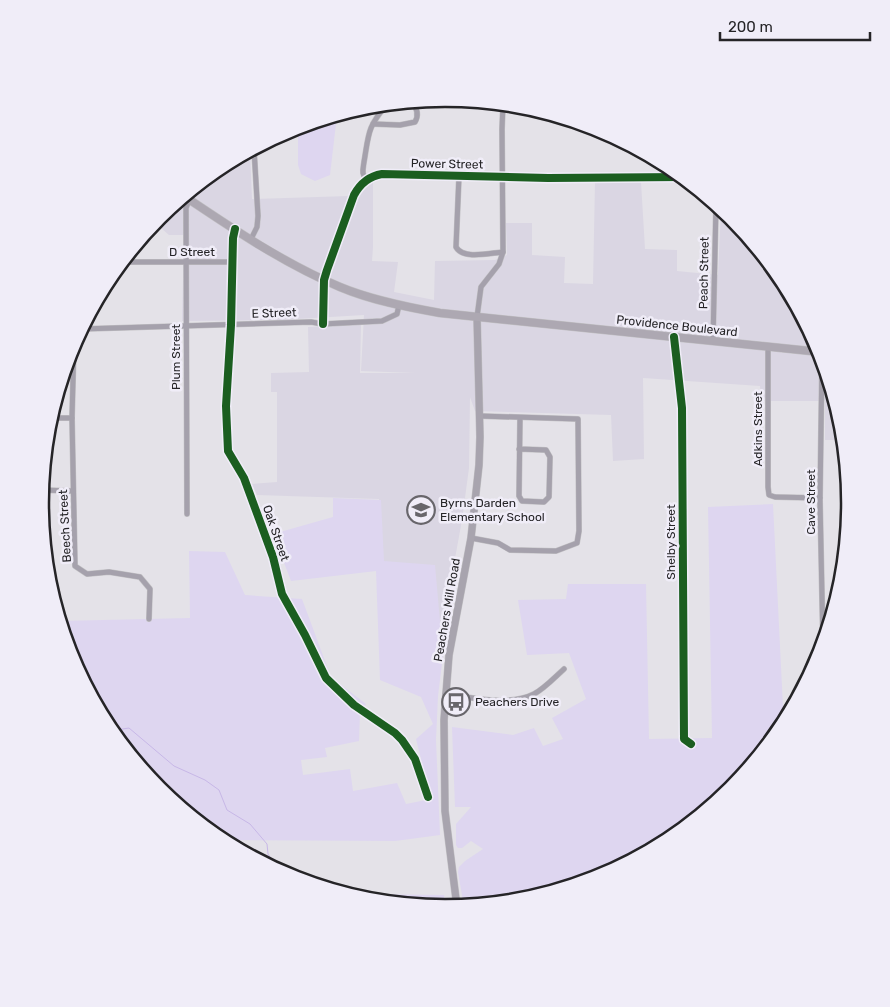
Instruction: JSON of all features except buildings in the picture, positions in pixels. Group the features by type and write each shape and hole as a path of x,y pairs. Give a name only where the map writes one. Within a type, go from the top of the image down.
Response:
{"highway":[{"name":"Providence Boulevard","path":"190,201 297,267 324,280 369,297 399,305 440,313 810,351"}],"main road":[{"name":"Peachers Mill Road","path":"456,900 444,811 443,746 449,656 471,538 478,465 480,416 477,317"}],"street":[{"path":"373,124 400,125 415,122 417,118 416,108"},
{"path":"477,317 481,287 499,264 503,252 503,112"},
{"path":"323,324 324,280 354,195 367,180 363,176 362,171 367,137 381,113"},
{"path":"251,239 258,216 254,156"},
{"name":"Power Street","path":"367,180 379,174 502,177 669,177"},
{"path":"459,176 456,247 459,252 465,254 503,252"},
{"name":"Plum Street","path":"186,204 187,514"},
{"name":"Peach Street","path":"713,341 716,215"},
{"name":"Oak Street","path":"235,229 232,238 231,325 226,406 228,451 248,486 273,557 282,594 326,678 354,705 395,733 408,747 415,758 428,797"},
{"name":"D Street","path":"131,262 231,262"},
{"name":"E Street","path":"89,330 311,322 323,324 382,320 397,314 399,305"},
{"name":"Shelby Street","path":"674,338 682,408 684,739 691,744"},
{"name":"Adkins Street","path":"768,346 768,491 771,497 820,498"},
{"name":"Beech Street","path":"73,367 72,418 75,566 87,574 109,572 140,577 150,589 149,619"},
{"name":"Cave Street","path":"822,381 820,498 823,623"},
{"path":"471,538 498,544 510,550 556,552 577,543 579,510 578,419 480,416"},
{"path":"58,418 72,418"},
{"path":"519,449 546,450 549,453 549,497 544,502 522,501 519,496 519,449 520,418"},
{"path":"50,490 73,491"},
{"path":"445,694 509,701 521,699 539,690 564,668"}],"shaded area":[{"path":"336,123 330,175 315,181 301,174 298,165 298,135"},
{"path":"250,158 252,199 349,196 358,183 370,174 373,180 372,261 398,262 394,292 434,300 435,261 495,260 507,255 506,223 532,223 532,255 565,257 564,283 593,284 595,182 641,182 645,249 677,250 677,271 718,275 721,219 759,262 788,305 811,352 828,401 836,440 825,440 825,401 761,401 760,386 643,378 644,459 613,461 611,415 475,411 470,397 469,468 462,520 440,641 381,643 379,499 257,495 252,484 277,482 277,392 271,392 271,373 309,372 308,327 361,324 360,373 415,373 361,371 364,315 280,320 182,321 184,235 169,235 161,228 165,223 204,189"},
{"path":"333,498 381,500 384,561 435,565 443,655 438,696 436,740 440,835 395,841 236,840 204,818 165,784 131,745 102,702 90,679 67,621 190,618 189,551 225,552 245,595 302,599 331,677 366,704 360,713 359,741 325,748 327,757 301,760 303,775 350,769 353,791 397,783 406,804 431,799 416,739 433,724 421,697 380,680 376,571 291,581 273,534 333,517"},
{"path":"773,504 783,707 785,707 759,745 725,784 686,818 643,847 597,870 548,886 497,896 463,899 458,872 459,867 483,849 471,841 462,848 458,848 456,845 456,824 471,807 455,807 452,727 513,735 534,728 543,746 563,739 552,718 586,699 569,653 527,655 518,600 566,599 568,584 646,584 649,739 712,738 708,507"},
{"path":"383,894 444,895 445,900"}],"waterway":[{"path":"120,729 129,728 174,766 205,780 219,790 227,810 250,824 267,844 270,859"}],"cycle path":[{"path":"323,324 324,280 327,270 354,195 362,184 373,177 382,174 548,178 669,177"},
{"path":"235,229 233,238 231,325 226,406 228,451 244,478 273,557 282,594 326,678 354,705 395,733 402,740 415,759 428,797"},
{"path":"674,337 682,408 684,739 691,744"}],"place":[{"name":"Byrns Darden Elementary School","path":"421,510"},
{"name":"Peachers Drive","path":"456,702"}]}
